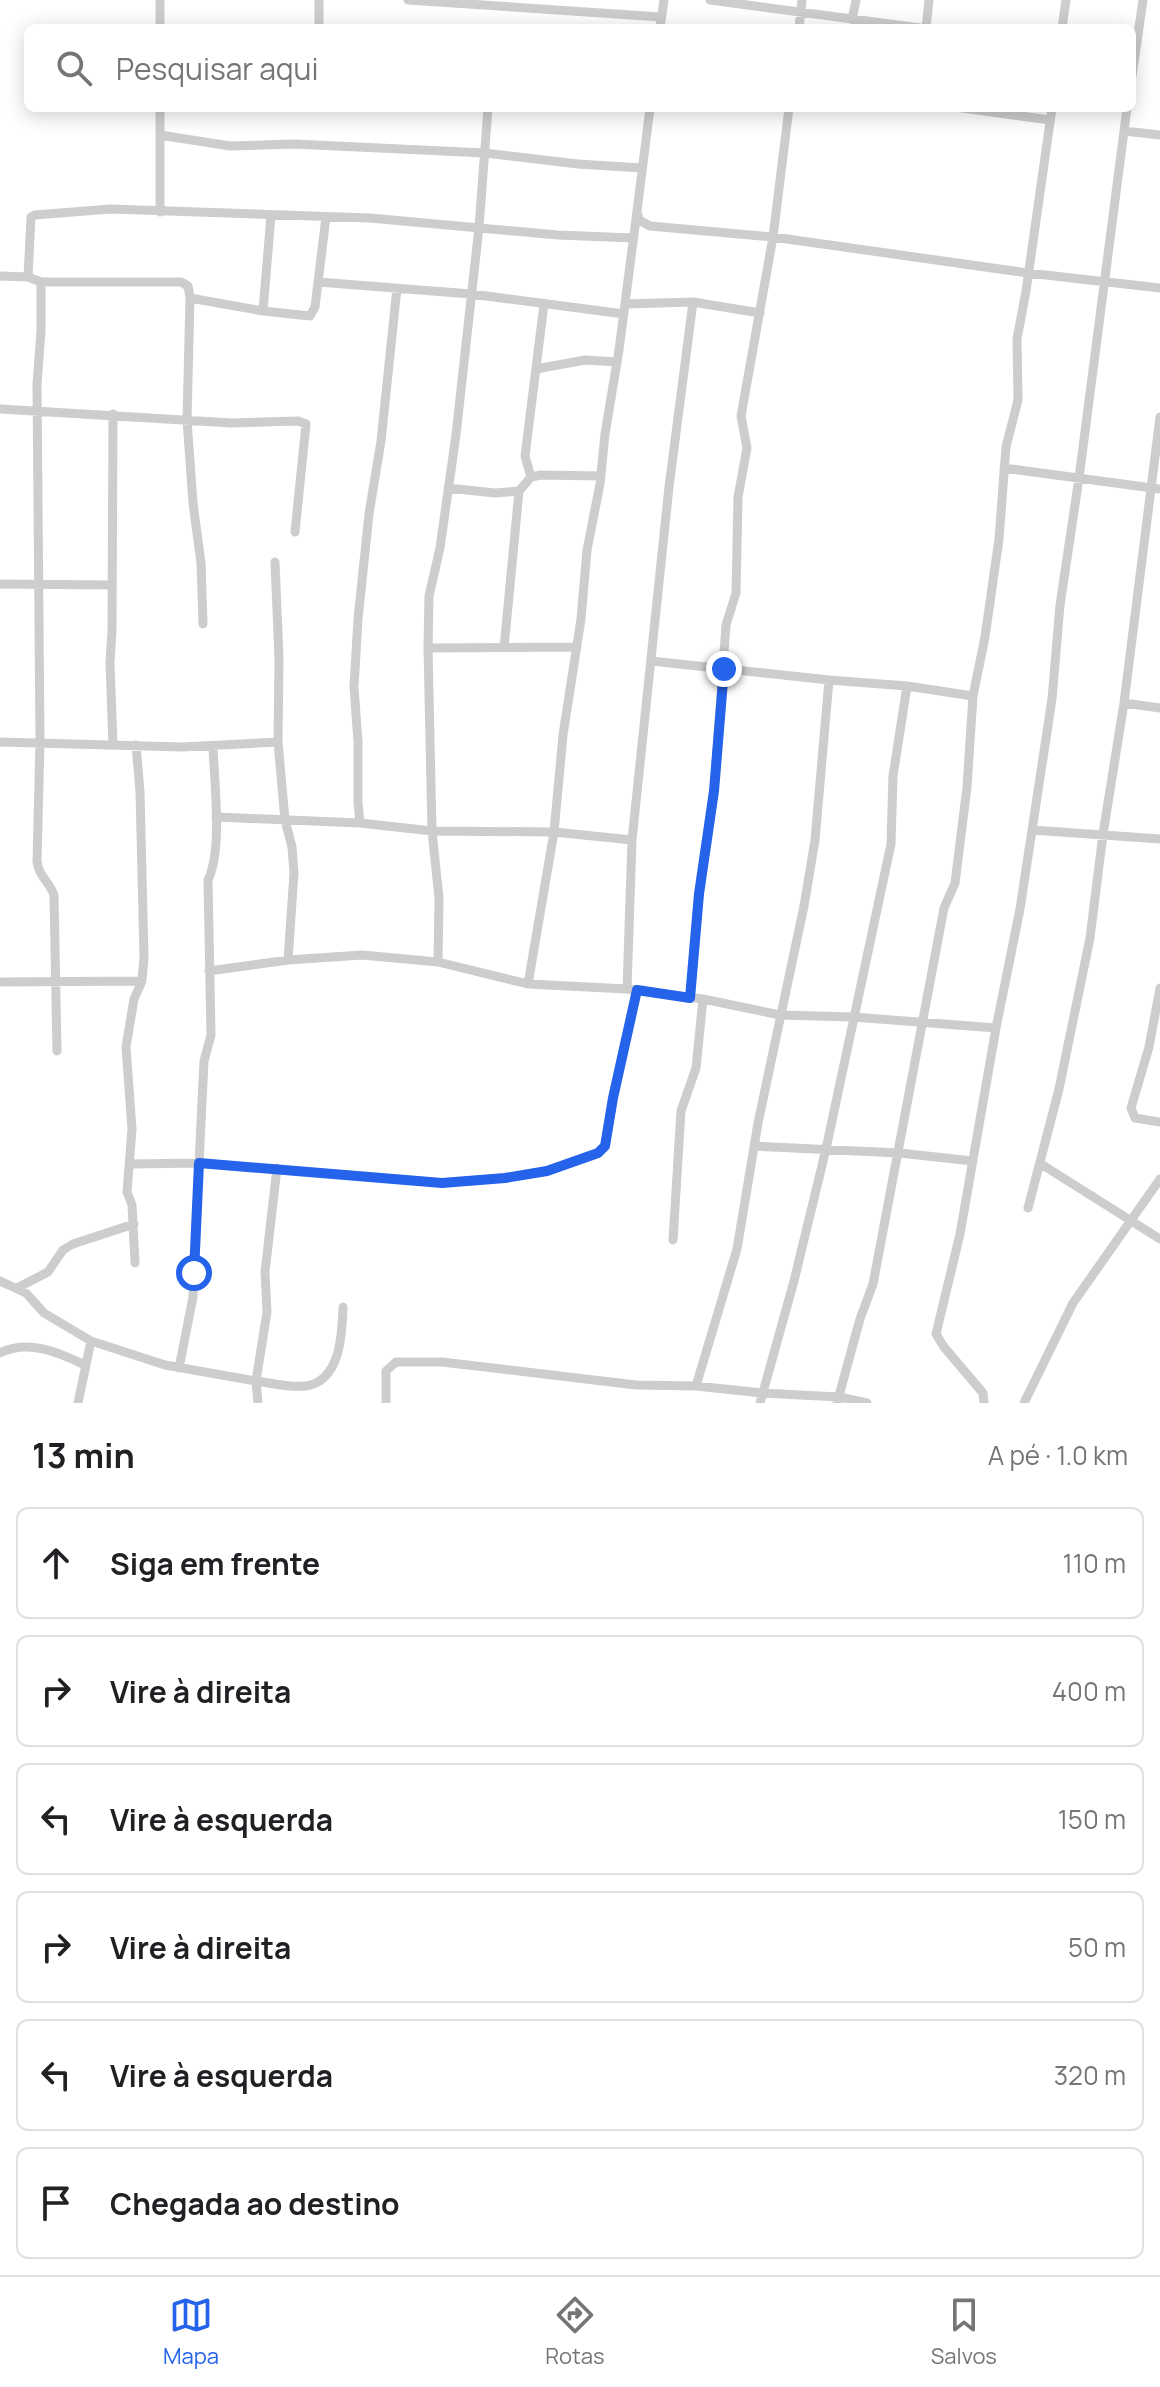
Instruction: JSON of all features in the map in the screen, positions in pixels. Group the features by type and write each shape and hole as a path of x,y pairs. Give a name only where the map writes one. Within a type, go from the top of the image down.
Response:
{"street":[{"path":"160,0 160,24"},
{"path":"319,0 319,24"},
{"path":"408,0 660,22 664,0"},
{"path":"710,0 888,24"},
{"path":"800,24 802,0"},
{"path":"852,20 856,0"},
{"path":"924,24 929,0"},
{"path":"1063,24 1066,0"},
{"path":"1136,48 1143,0"},
{"path":"160,112 160,212"},
{"path":"438,962 439,898 432,831 429,596 440,548 448,488 479,227 488,112"},
{"path":"528,984 554,832 587,550 601,476 649,112"},
{"path":"690,998 699,894 714,791 726,625 736,593 738,497 747,448 741,416 773,237 789,112"},
{"path":"991,112 1050,120"},
{"path":"838,1400 873,1284 944,908 955,883 967,787 973,696 999,539 1004,468 1018,400 1017,339 1051,112"},
{"path":"984,1403 983,1393 936,1334 960,1234 1020,909 1052,699 1060,605 1126,112"},
{"path":"1124,131 1160,135"},
{"path":"160,135 230,146 294,144 485,153 642,168"},
{"path":"28,277 31,217 111,209 370,218 558,235 633,238"},
{"path":"637,211 639,220 650,226 773,237 1160,288"},
{"path":"263,311 271,215"},
{"path":"190,298 310,316 315,307 326,217"},
{"path":"0,276 28,277 41,282 181,282 188,286 187,420 201,563 203,624"},
{"path":"41,282 37,411 40,742 37,861 38,873 50,884 54,895 57,1051"},
{"path":"318,282 624,309 693,302 760,313"},
{"path":"360,823 354,687 357,632 397,288"},
{"path":"130,1164 199,1163 442,1183 547,1171 598,1153 605,1146 632,990 632,840 669,487 693,302"},
{"path":"531,477 525,456 544,304"},
{"path":"536,369 585,360 617,362"},
{"path":"0,409 232,423 298,421 306,424 295,532"},
{"path":"113,414 110,663 113,744"},
{"path":"1028,1208 1059,1089 1090,938 1156,489 1160,417"},
{"path":"1004,468 1156,489"},
{"path":"504,648 519,491 531,477 601,476"},
{"path":"448,488 495,493 519,491"},
{"path":"275,562 278,742 285,820 294,873 288,960"},
{"path":"0,584 111,585"},
{"path":"428,648 577,647"},
{"path":"651,661 907,686 973,696"},
{"path":"696,1386 737,1249 754,1146 804,906 815,840 829,680"},
{"path":"761,1398 826,1149 891,844 893,776 907,686"},
{"path":"1124,703 1160,708"},
{"path":"0,742 213,746 278,742"},
{"path":"135,1263 132,1205 127,1192 132,1129 126,1047 134,999 142,981 144,957 136,745"},
{"path":"179,1368 193,1297 204,1061 211,1035 208,880 214,869 216,817 213,746"},
{"path":"216,817 360,823 432,831 554,832 632,840"},
{"path":"1032,830 1160,839"},
{"path":"209,971 288,960 362,955 438,962 528,984 632,990 703,999 780,1015 996,1028"},
{"path":"0,982 142,981"},
{"path":"1160,988 1155,1048 1131,1108 1135,1118 1160,1122"},
{"path":"673,1240 681,1111 696,1068 703,999"},
{"path":"754,1146 899,1153 973,1161"},
{"path":"1041,1164 1160,1239"},
{"path":"258,1403 256,1381 267,1312 265,1272 277,1168"},
{"path":"1024,1403 1073,1303 1160,1179"},
{"path":"17,1288 48,1272 63,1250 73,1244 134,1224"},
{"path":"0,1281 26,1293 44,1313 91,1341 179,1368 294,1386 309,1386 318,1381 337,1358 343,1307"},
{"path":"78,1403 91,1341"},
{"path":"0,1353 14,1346 53,1350 85,1365"},
{"path":"386,1403 386,1371 396,1362 442,1362 636,1385 696,1386 761,1398 867,1403"}],"route":[{"path":"194,1273 199,1163 442,1183 547,1171 598,1153 605,1146 637,990 690,998 699,894 714,791 724,669"}]}
